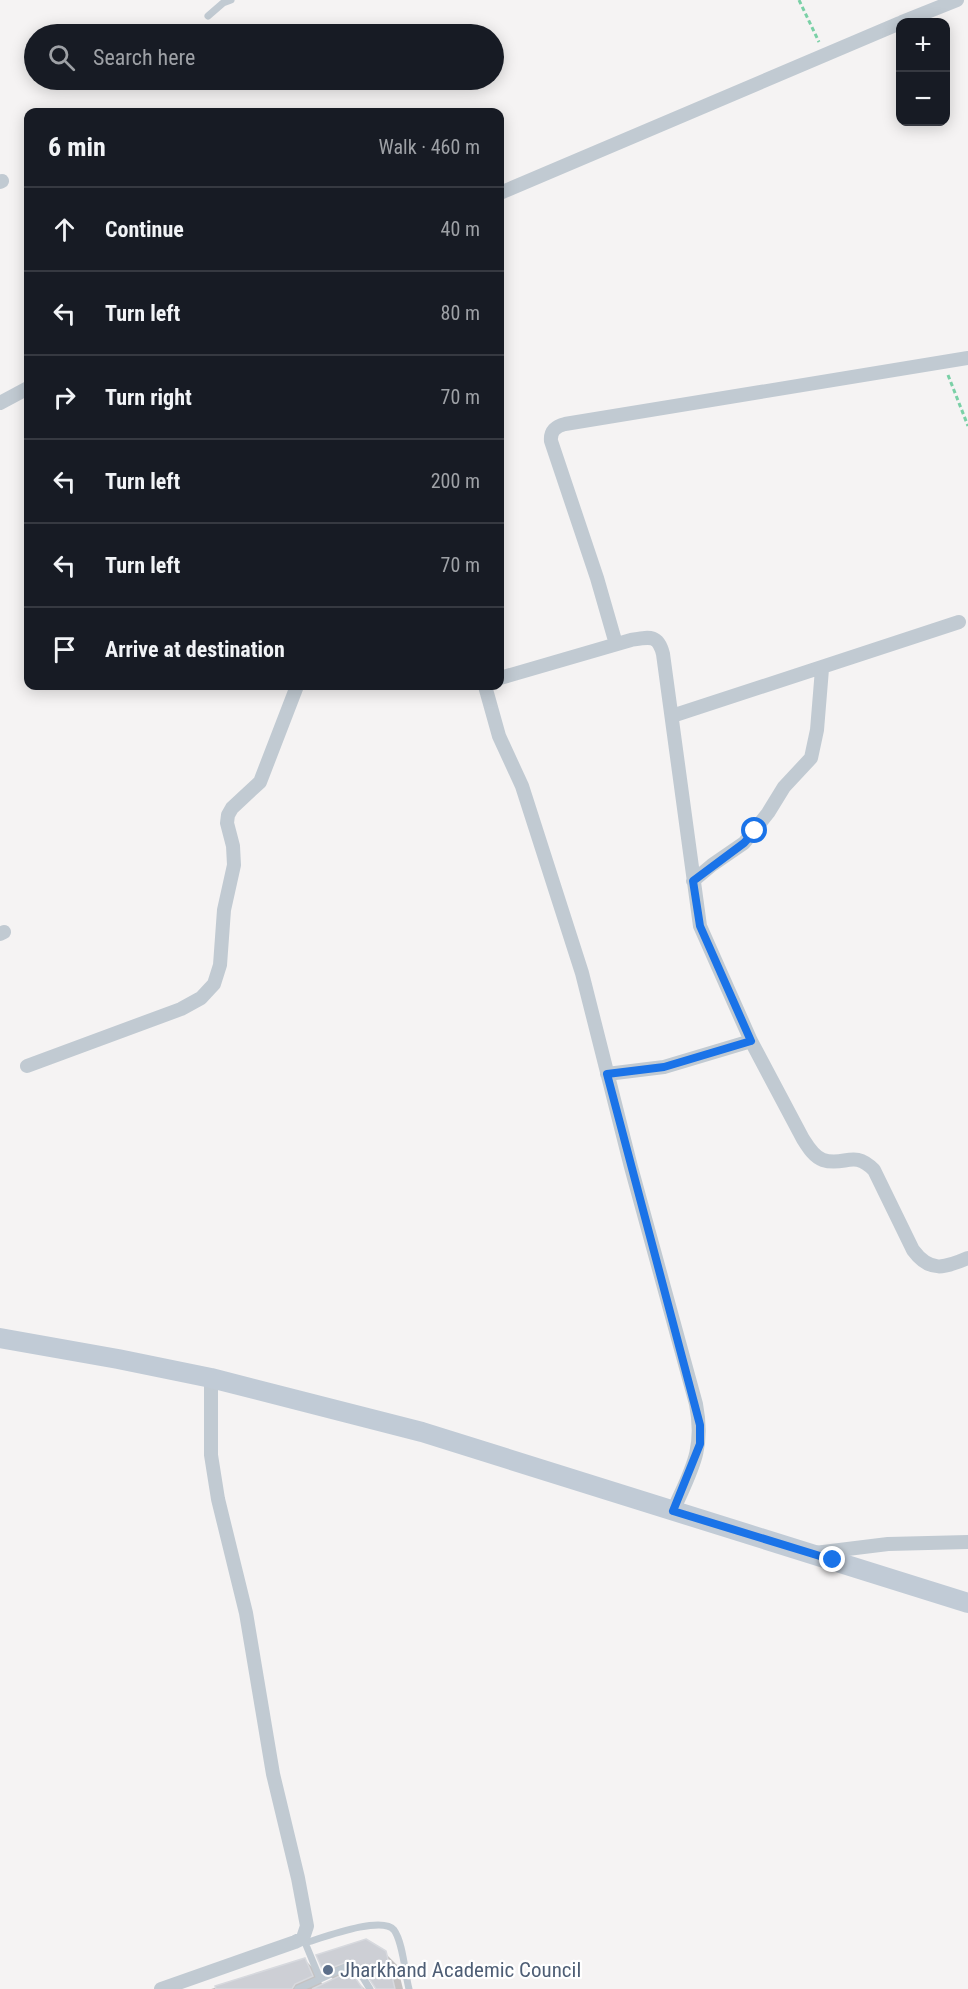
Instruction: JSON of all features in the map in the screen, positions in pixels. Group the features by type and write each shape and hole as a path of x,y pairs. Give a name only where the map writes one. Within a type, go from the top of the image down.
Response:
{"main road":[{"path":"0,1338 211,1378 422,1432 968,1603"}],"street":[{"path":"913,18 957,0"},
{"path":"504,191 896,25"},
{"path":"616,644 597,578 551,441 554,429 559,425 968,358"},
{"path":"0,403 24,390"},
{"path":"672,716 822,669 959,622"},
{"path":"504,677 645,637 658,642 663,654 700,926 751,1041 803,1139 813,1153 822,1160 855,1158 866,1161 874,1170 913,1250 930,1266 943,1267 968,1258"},
{"path":"693,881 749,837 768,813 784,787 812,758 817,730 822,669"},
{"path":"27,1066 181,1009 201,998 214,984 220,965 224,910 234,865 228,815 232,808 260,782 295,690"},
{"path":"483,690 499,736 522,786 582,973 700,1425 700,1444 673,1511"},
{"path":"607,1074 664,1067 751,1041"},
{"path":"161,1989 304,1941 307,1926 273,1774 246,1613 218,1499 211,1455 211,1378"},
{"path":"813,1554 888,1544 968,1542"}],"lane":[{"path":"208,16 223,3 231,0"},
{"path":"320,1979 304,1941 366,1926 387,1925 392,1928 398,1939 409,1989"},
{"path":"298,1989 348,1966 361,1975 370,1989"}],"path":[{"path":"799,0 825,55"},
{"path":"942,362 968,426"}],"building":[{"path":"366,1939 386,1951 395,1989 376,1989 362,1968 350,1961 323,1971 316,1955"},
{"path":"305,1958 313,1976 295,1984 292,1989 216,1989 215,1986"},
{"path":"348,1972 354,1976 363,1989 312,1989"}],"place":[{"name":"Jharkhand Academic Council","path":"328,1970"}],"route":[{"path":"755,831 744,843 693,881 700,926 751,1041 664,1067 607,1074 700,1425 700,1444 673,1511 833,1560"}]}
